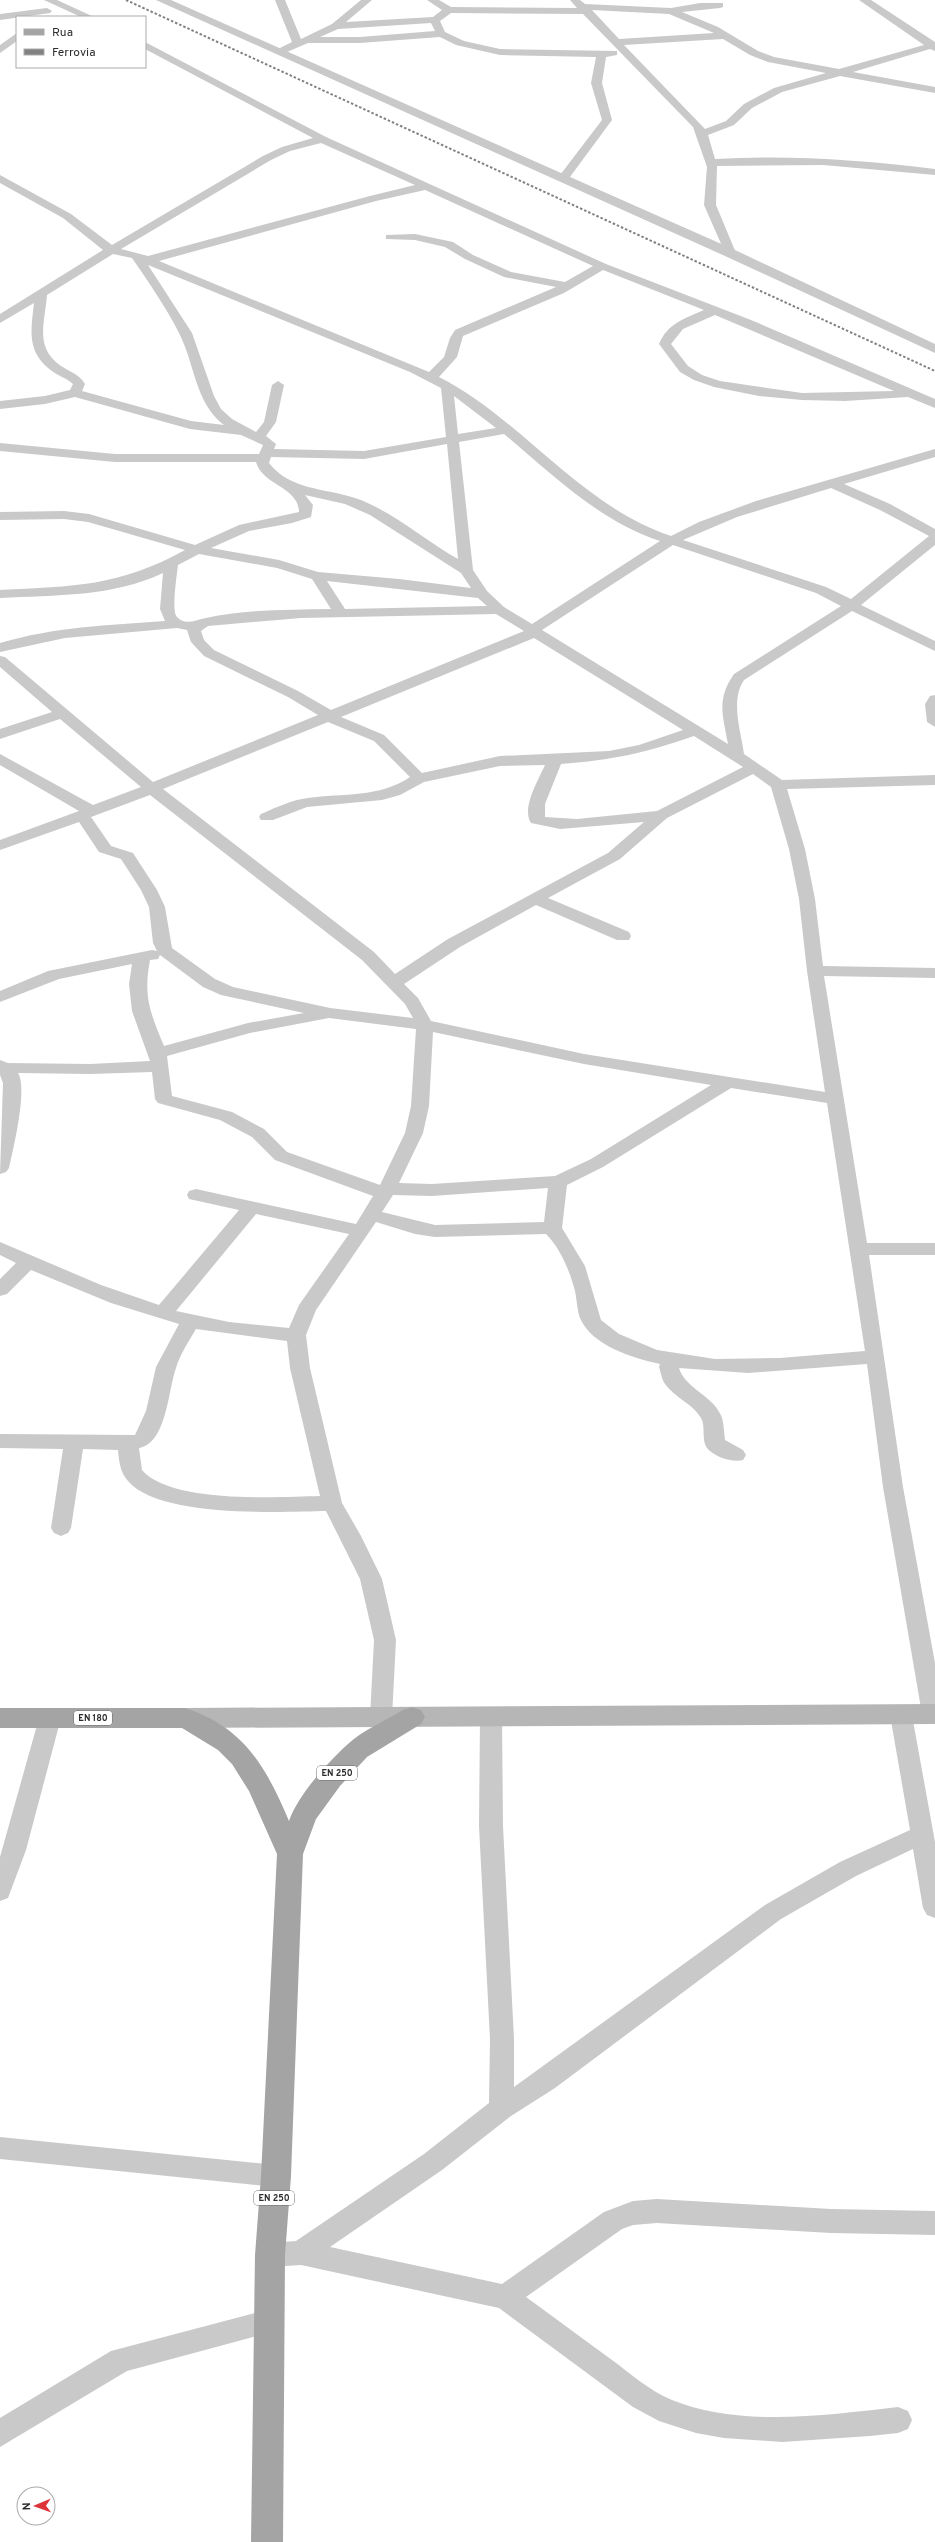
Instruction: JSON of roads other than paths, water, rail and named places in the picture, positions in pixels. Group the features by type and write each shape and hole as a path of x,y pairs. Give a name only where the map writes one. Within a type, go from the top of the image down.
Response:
{"main road":[{"path":"412,1717 901,1716 934,1714"},
{"name":"EN 180","path":"0,1718 412,1717"},
{"name":"EN 250","path":"267,2542 270,2255 276,2176 290,1854 304,1815 331,1779 358,1750 412,1717"},
{"name":"EN 250","path":"185,1718 209,1728 227,1741 244,1759 260,1784 273,1819 290,1854"}],"street":[{"path":"162,0 563,180 730,253 935,349"},
{"path":"280,0 302,42"},
{"path":"280,52 336,26 367,0"},
{"path":"432,0 450,10 586,9 671,11 720,5"},
{"path":"576,0 697,125 702,134 711,163 710,205 730,253"},
{"path":"864,0 885,12 934,46"},
{"path":"0,17 43,14 53,2 87,16"},
{"path":"336,26 434,20 450,10"},
{"path":"671,11 726,36 754,53 772,60 837,74 935,90"},
{"path":"434,20 441,34"},
{"path":"302,42 441,34 464,45 494,53 602,54 625,51"},
{"path":"618,42 726,36"},
{"path":"0,50 16,37"},
{"path":"146,46 322,139 602,266 912,393 935,404"},
{"path":"702,134 730,123 763,96 884,58 934,46"},
{"path":"563,180 607,120 606,111 597,92 595,74 602,54"},
{"path":"0,319 111,250 267,158 286,149 322,139"},
{"path":"711,163 741,161 838,161 935,172"},
{"path":"0,178 67,216 111,250 140,258 431,377 469,399 567,482 624,522 793,580 852,605 935,647"},
{"path":"140,258 374,198 428,186"},
{"path":"390,236 415,237 449,244 475,260 508,275 568,286"},
{"path":"140,258 162,291 192,346 203,386 217,412 241,431"},
{"path":"431,377 449,360 453,353 454,338 459,333 568,286 602,266"},
{"path":"41,294 35,333 36,340 44,357 50,363 76,378 79,384 74,393"},
{"path":"714,311 674,328 667,336 665,344 670,353 679,365 693,375 713,383 748,390 826,399 912,393"},
{"path":"260,437 270,422 278,385"},
{"path":"447,386 451,438 466,570"},
{"path":"0,405 45,400 74,393 190,425 241,431 260,437 270,444 262,463 270,473 293,489 306,505 306,514 294,518 268,521 244,528 195,549 171,565 121,584 68,591 0,594"},
{"path":"0,447 115,458 364,455 451,438 505,430"},
{"path":"0,845 151,788 534,631 615,574 673,540 703,525 755,505 833,484 935,453"},
{"path":"833,484 885,507 935,534"},
{"path":"293,489 349,501 375,511 412,538 466,570 482,594 499,610 754,767 778,785 797,849 807,899 815,972 876,1357 893,1487 927,1636 934,1714"},
{"path":"0,516 64,515 89,518 195,549 278,564 317,576 399,583 482,594"},
{"path":"737,757 729,701 731,689 740,676 852,605 904,566 935,538"},
{"path":"171,565 167,609 168,616 176,624"},
{"path":"317,576 340,612"},
{"path":"0,648 32,640 69,634 176,624 194,627 204,623 250,618 340,612 499,610"},
{"path":"194,627 194,632 201,646 209,653 293,694 342,724 379,738 419,778"},
{"path":"0,660 151,788 277,884 368,956 395,982 412,1002 425,1025 420,1106 416,1127 386,1192 372,1215 306,1310 296,1335 300,1368 332,1503 351,1536 371,1579 385,1640 381,1717"},
{"path":"935,699 932,704 935,722"},
{"path":"0,734 63,713"},
{"path":"267,817 294,806 313,802 340,802 396,793 419,778 500,761 555,760 609,756 642,749 695,731"},
{"path":"0,759 87,813 105,849 127,856 149,890 157,907 161,943 165,951 209,983 227,991 330,1013 425,1025 584,1059 835,1099"},
{"path":"555,760 537,804 537,820 543,824 661,815"},
{"path":"395,982 454,943 614,856 661,815 754,767"},
{"path":"778,785 935,780"},
{"path":"536,899 623,936"},
{"path":"0,997 54,975 142,958 165,951"},
{"path":"142,958 137,984 141,1011 160,1060 164,1099 226,1116 258,1133 281,1156 386,1192 558,1182 597,1163 629,1141 728,1082"},
{"path":"815,972 935,973"},
{"path":"1,1066 90,1069 160,1060 248,1028 330,1013"},
{"path":"0,1168 9,1132 12,1083 10,1076 1,1066"},
{"path":"552,1229 558,1182"},
{"path":"196,1194 251,1208 361,1231"},
{"path":"163,1313 251,1208"},
{"path":"372,1215 415,1228 435,1231 536,1227 552,1229 557,1234 568,1255 583,1289 589,1316 598,1329 617,1342 644,1354 671,1362 716,1366 876,1357"},
{"path":"0,1248 29,1261 163,1313 241,1330 296,1335"},
{"path":"858,1249 935,1248"},
{"path":"0,1290 29,1261"},
{"path":"0,1441 128,1443 145,1438 156,1411 166,1367 190,1320"},
{"path":"671,1362 669,1367 672,1381 696,1398 712,1418 715,1444 736,1455"},
{"path":"61,1528 74,1441"},
{"path":"128,1443 131,1470 136,1478 155,1490 172,1496 256,1504 332,1503"},
{"path":"901,1716 935,1908"},
{"path":"0,1891 14,1850 50,1718"},
{"path":"491,1718 491,1826 502,2040 502,2108"},
{"path":"301,2253 433,2162 502,2108 546,2080 773,1912 848,1869 921,1835"},
{"path":"0,2148 276,2176"},
{"path":"505,2297 614,2220 633,2213 739,2214 831,2221 935,2223"},
{"path":"270,2255 301,2253 505,2297 642,2398 668,2412 704,2423 788,2429 839,2427 898,2420"},
{"path":"0,2434 16,2422 121,2360 270,2321"}],"railway":[{"path":"126,0 935,371"}]}
